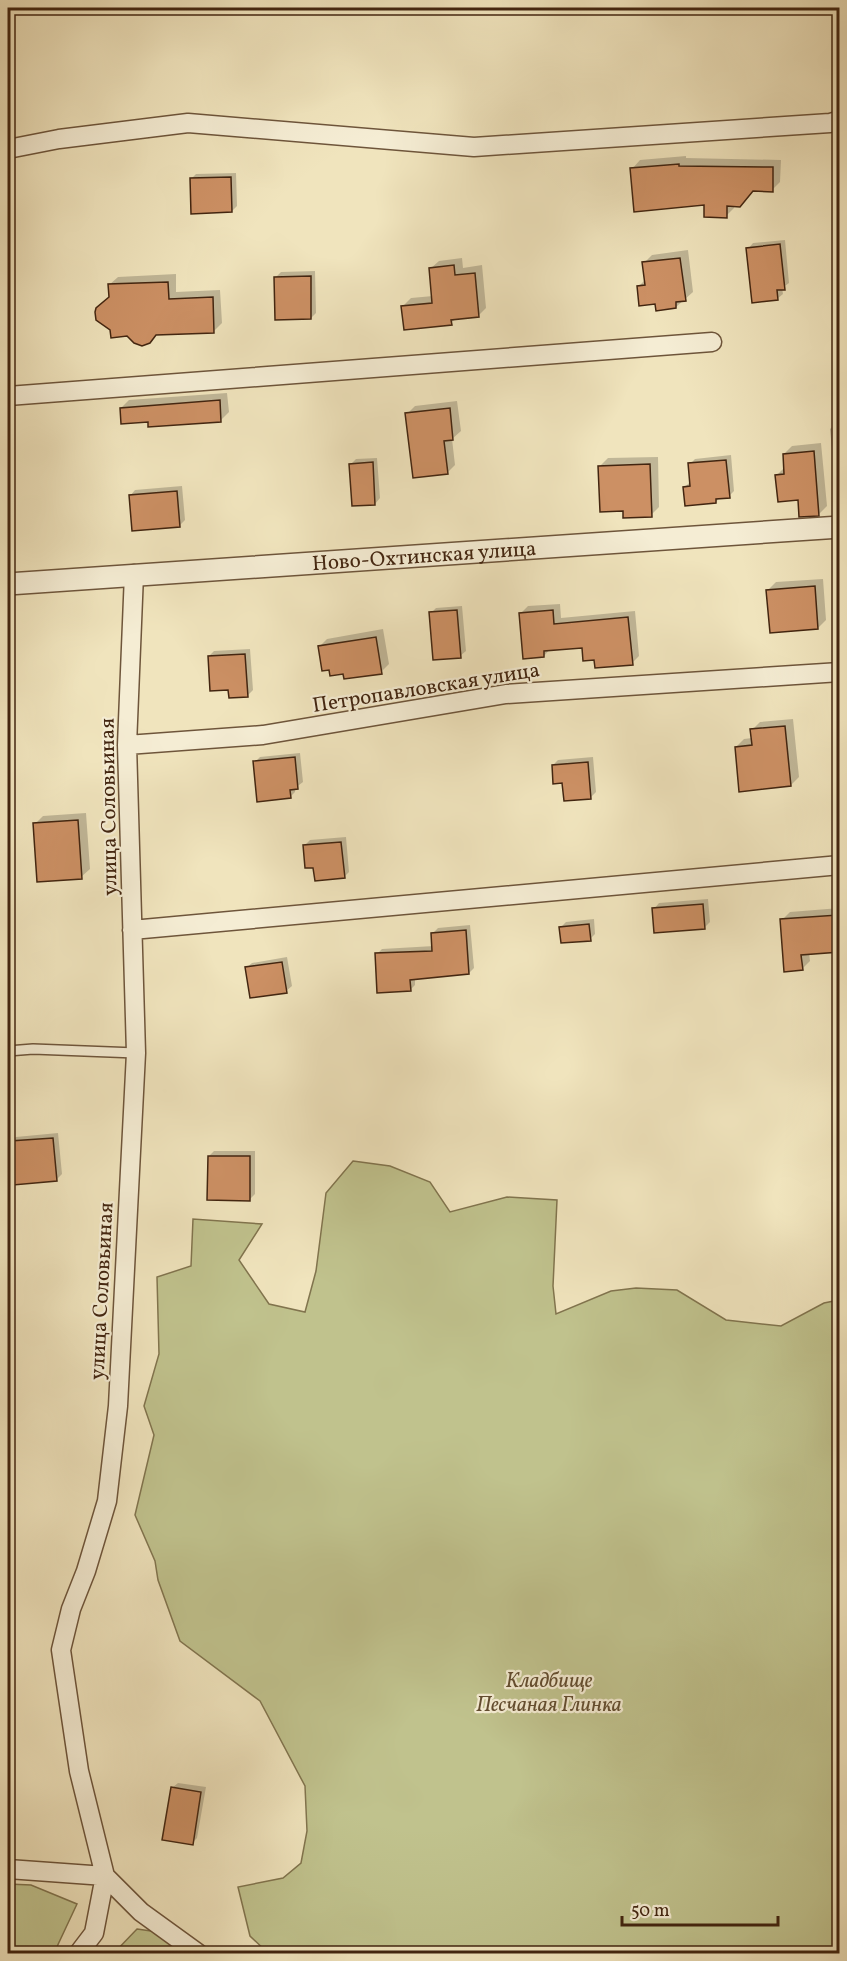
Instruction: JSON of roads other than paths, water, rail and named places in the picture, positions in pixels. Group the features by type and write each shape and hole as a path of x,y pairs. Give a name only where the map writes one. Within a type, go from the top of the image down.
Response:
{"street":[{"path":"8,149 59,139 188,123 474,147 818,124 840,120"},
{"path":"8,396 712,342"},
{"name":"Ново-Охтинская улица","path":"8,584 840,527"},
{"name":"улица Соловьиная","path":"105,1876 80,1771 61,1650 70,1609 86,1571 107,1501 118,1406 135,1053 127,745 134,574"},
{"name":"Петропавловская улица","path":"127,745 263,735 506,694 840,672"},
{"path":"132,930 840,865"},
{"path":"8,1869 105,1876 141,1912 199,1953"},
{"path":"78,1953 94,1933 105,1876"}],"lane":[{"path":"8,1051 33,1049 135,1053"}],"park label":[{"name":"Кладбище Песчаная Глинка","path":"549,1692"}]}
